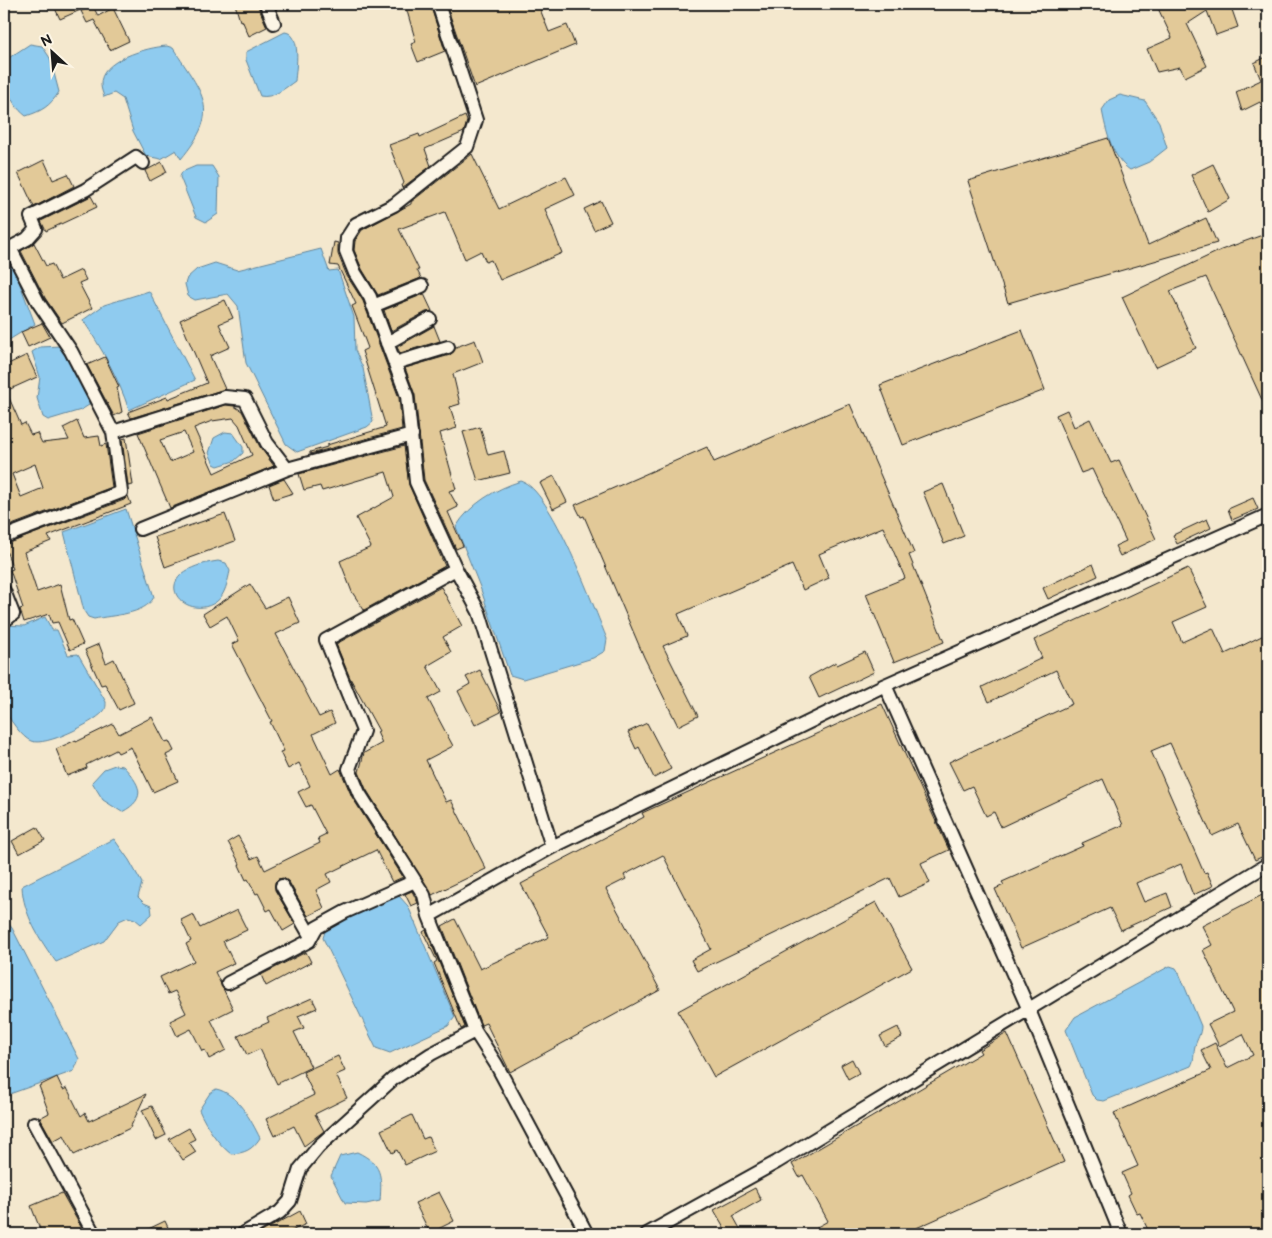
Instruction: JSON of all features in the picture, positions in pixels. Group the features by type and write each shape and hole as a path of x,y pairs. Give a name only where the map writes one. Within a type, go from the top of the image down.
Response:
{"street":[{"path":"266,4 274,23"},
{"path":"438,4 476,120 467,147 394,205 356,224 347,238 346,251 373,306 407,396 416,482 456,568 479,612 552,847"},
{"path":"4,537 121,492 112,432 71,350 38,302 10,248 27,238 36,229 31,216 85,190 136,157 143,163"},
{"path":"373,306 422,286"},
{"path":"387,343 430,319"},
{"path":"394,363 448,347"},
{"path":"112,432 225,397 245,399 267,443 287,469"},
{"path":"140,529 287,469 412,435"},
{"path":"429,916 552,847 885,685 1268,515"},
{"path":"456,568 326,640 363,731 350,769 359,793 424,895 429,916 475,1031 496,1064 587,1234"},
{"path":"4,591 13,614 4,622"},
{"path":"885,685 1029,1010 1121,1234"},
{"path":"647,1234 778,1162 1268,864"},
{"path":"228,983 309,941 316,928 345,912 415,881"},
{"path":"282,886 311,937"},
{"path":"243,1234 280,1212 290,1201 300,1169 319,1146 393,1079 431,1054 475,1031"},
{"path":"34,1123 94,1234"}],"water":[{"path":"285,32 290,34 296,45 295,81 283,90 270,96 260,96 246,60 246,52"},
{"path":"30,44 42,46 50,58 59,92 45,107 26,116 15,104 8,91 4,61"},
{"path":"167,46 173,48 184,64 200,91 204,103 201,128 194,142 181,159 176,150 161,159 146,156 133,131 123,99 114,93 104,97 101,86 102,76 116,62 137,52"},
{"path":"1120,95 1145,101 1159,122 1167,148 1149,162 1130,170 1114,151 1102,110 1109,100"},
{"path":"196,166 212,166 219,177 218,214 206,222 196,217 180,177 182,172"},
{"path":"321,249 329,271 338,270 354,317 355,350 363,368 373,422 367,427 297,452 286,444 246,363 238,306 228,294 195,300 188,296 185,284 187,278 197,269 215,263 237,270"},
{"path":"4,262 12,263 35,324 4,343"},
{"path":"149,291 195,380 129,410 109,364 83,320 104,305"},
{"path":"61,346 89,401 89,405 81,410 48,420 43,417 37,398 40,377 32,352 40,347"},
{"path":"225,432 233,433 243,447 243,453 234,461 218,466 214,464 209,453 214,438"},
{"path":"521,481 533,489 558,526 582,577 607,639 605,651 593,658 523,679 510,675 480,587 456,527 468,511 484,498 502,488"},
{"path":"126,509 154,597 150,603 136,611 94,619 88,617 84,611 64,532"},
{"path":"218,561 226,563 230,571 222,596 216,602 204,607 192,606 182,602 176,594 175,585 181,575 194,567"},
{"path":"45,617 52,630 57,630 68,655 78,654 106,705 98,717 80,728 47,741 38,742 27,739 12,722 4,709 4,625 24,626"},
{"path":"115,765 123,766 137,784 139,790 136,801 122,812 103,800 92,782 104,769"},
{"path":"114,839 142,883 138,897 144,903 151,906 152,914 141,924 135,919 128,917 119,921 104,941 56,962 33,926 25,907 22,886"},
{"path":"393,896 399,896 408,906 455,1017 448,1026 390,1053 376,1048 323,938 327,925"},
{"path":"4,918 12,928 79,1059 74,1071 4,1096"},
{"path":"1170,966 1176,968 1179,973 1201,1026 1191,1066 1104,1101 1097,1100 1092,1095 1066,1030 1075,1017"},
{"path":"216,1089 224,1092 237,1102 248,1116 260,1138 248,1150 231,1154 217,1140 202,1116 199,1110 210,1093"},
{"path":"357,1152 371,1161 379,1171 381,1184 380,1201 366,1204 345,1203 331,1176 340,1156"}],"building":[{"path":"53,4 94,4 60,19"},
{"path":"235,4 257,4 267,27 249,36 242,20 240,21"},
{"path":"405,4 430,4 445,51 418,62 411,44 416,42"},
{"path":"446,4 538,4 549,32 567,25 575,45 475,87"},
{"path":"1156,4 1230,4 1238,27 1216,35 1207,11 1187,24 1207,66 1185,77 1180,67 1157,72 1147,49 1172,38"},
{"path":"93,6 98,16 113,8 129,41 110,50 94,20 87,23 81,11"},
{"path":"1268,56 1268,121 1260,102 1242,111 1236,92 1261,80 1254,63"},
{"path":"465,116 467,121 464,132 425,149 431,166 402,188 401,185 404,183 389,145 419,134 420,137"},
{"path":"1108,138 1148,245 1206,218 1217,243 1008,303 968,181"},
{"path":"472,154 499,209 566,177 575,195 545,209 562,253 500,280 491,260 486,262 481,251 465,259 445,212 399,229 421,278 378,295 362,269 354,250 355,241 362,230 411,204 411,202"},
{"path":"44,160 53,180 68,174 74,186 34,207 18,173"},
{"path":"162,162 167,172 150,181 145,171"},
{"path":"1213,164 1230,199 1208,212 1191,175"},
{"path":"91,196 97,207 46,231 41,221"},
{"path":"601,201 611,222 594,230 584,209"},
{"path":"1268,233 1268,413 1206,277 1170,291 1196,348 1155,367 1122,297 1221,250"},
{"path":"334,242 338,243 338,254 347,276 363,301 399,398 402,429 310,454 310,452 327,447 327,445 386,427 362,351 368,348 352,306 356,304 338,266 330,265"},
{"path":"34,243 46,266 52,264 60,280 81,270 86,280 79,283 92,308 62,323 45,298 21,251"},
{"path":"424,294 432,311 426,312 391,331 384,310"},
{"path":"225,300 233,318 219,324 230,347 210,356 225,389 131,418 128,412 167,397 168,399 207,383 180,320"},
{"path":"42,323 50,337 28,347 21,332"},
{"path":"434,326 440,341 400,353 397,347"},
{"path":"1022,330 1045,390 903,445 880,385"},
{"path":"475,340 483,362 453,374 460,404 450,407 457,428 440,433 456,489 449,491 458,507 448,512 463,546 456,549 424,480 415,395 405,368 450,355 456,347"},
{"path":"27,355 37,377 6,391 21,425 25,423 31,435 37,433 42,443 69,440 63,428 77,421 84,438 99,436 101,446 106,444 112,487 4,528 4,366","holes":["35,464 43,488 21,497 12,474"]},
{"path":"105,357 119,387 117,388 122,412 114,416 87,365"},
{"path":"850,404 914,553 909,555 944,642 894,662 866,594 905,578 883,527 819,554 829,578 803,590 792,565 678,614 687,636 663,646 698,716 678,726 644,657 584,516 581,517 575,505 707,447 714,462"},
{"path":"226,405 234,406 242,411 260,447 274,466 170,508 138,433","holes":["233,418 239,425 252,455 214,473 194,428 212,421","184,432 193,452 170,462 160,440"]},
{"path":"1067,410 1074,427 1090,419 1111,463 1119,460 1156,539 1120,556 1115,546 1126,541 1092,469 1081,473 1056,415"},
{"path":"480,427 488,455 504,451 510,473 478,481 463,432"},
{"path":"126,438 133,485 128,486 122,439"},
{"path":"404,446 409,485 445,566 364,610 352,592 340,561 371,547 356,518 394,497 386,472 322,491 320,486 304,490 299,474"},
{"path":"554,476 567,502 553,509 540,483"},
{"path":"284,479 293,493 274,499 269,485"},
{"path":"943,484 964,536 944,544 923,492"},
{"path":"128,496 131,504 48,536 51,541 24,552 37,592 60,584 69,620 72,619 83,644 70,650 58,622 52,623 49,614 24,622 20,609 23,608 10,570 13,569 4,545 124,500"},
{"path":"1253,498 1258,509 1232,520 1228,509"},
{"path":"225,514 235,541 165,567 155,537"},
{"path":"1207,519 1211,528 1177,544 1173,535"},
{"path":"1093,564 1098,576 1048,599 1043,588"},
{"path":"1188,568 1207,607 1173,622 1182,642 1213,628 1225,654 1268,633 1268,854 1255,860 1238,824 1212,836 1170,743 1151,751 1204,873 1207,872 1213,886 1193,895 1181,864 1136,883 1144,902 1167,893 1172,907 1121,930 1110,908 1021,948 995,889 1004,885 1002,882 1083,846 1082,843 1123,825 1103,779 1001,827 994,812 986,816 972,786 963,790 949,762 1072,704 1056,670 989,702 982,687 1042,658 1034,640"},
{"path":"250,584 265,608 288,597 300,623 276,634 319,717 330,712 335,723 313,734 332,774 340,769 352,797 403,877 392,882 376,850 327,874 331,882 316,890 324,908 308,916 289,882 283,878 278,879 275,882 275,890 295,924 283,931 271,909 267,911 258,893 256,894 248,879 246,880 228,842 238,836 251,859 258,856 265,870 320,843 318,838 326,834 311,805 306,807 298,792 310,786 299,763 288,769 280,752 284,751 270,722 272,721 232,644 239,641 227,616 210,626 203,614"},
{"path":"441,587 462,626 443,637 451,652 427,666 441,692 428,699 453,746 426,760 446,802 451,800 486,869 432,895 366,789 359,772 364,753 382,743 377,732 379,731 350,678 336,644"},
{"path":"99,644 106,663 114,659 134,703 119,710 105,684 101,685 85,650"},
{"path":"865,652 874,672 819,698 809,677 836,662 837,665"},
{"path":"480,670 501,712 475,725 458,691 470,684 466,677"},
{"path":"882,704 949,850 921,863 930,883 899,897 890,878 697,971 691,960 711,949 663,855 624,875 626,879 606,889 660,990 510,1072 486,1023 481,1025 442,926 455,919 480,969 549,937 521,884 536,876 535,874 644,817 642,813"},
{"path":"152,717 165,742 169,741 174,751 166,755 178,781 153,792 131,747 118,753 116,750 86,765 87,768 67,776 56,749 76,740 76,742 113,724 119,734"},
{"path":"647,723 671,769 654,778 639,747 636,749 628,732"},
{"path":"37,827 45,840 19,854 12,841"},
{"path":"412,891 418,903 411,906 405,894"},
{"path":"1268,892 1268,1234 1150,1234 1140,1213 1137,1214 1128,1195 1131,1193 1122,1173 1138,1166 1114,1113 1211,1070 1201,1050 1215,1043 1227,1068 1253,1055 1243,1034 1219,1046 1208,1024 1233,1012 1203,950 1212,945 1202,926"},
{"path":"876,902 912,968 714,1077 678,1011"},
{"path":"237,910 247,930 223,941 234,963 215,972 233,1009 211,1020 226,1050 209,1059 205,1050 202,1051 191,1029 177,1036 170,1021 186,1013 175,991 168,994 160,977 194,961 186,944 191,941 181,920 193,914 200,928"},
{"path":"426,930 465,1027 461,1029 434,963 437,961 423,932"},
{"path":"306,952 311,962 266,986 261,975"},
{"path":"312,998 317,1008 298,1016 304,1028 294,1032 311,1067 277,1084 260,1049 247,1055 238,1036 269,1022 267,1018"},
{"path":"898,1027 902,1037 885,1046 880,1036"},
{"path":"1007,1033 1064,1162 903,1234 821,1234 817,1227 828,1221 803,1175 799,1177 792,1164 981,1053 979,1050"},
{"path":"338,1056 345,1071 336,1075 347,1098 315,1114 324,1131 304,1146 294,1126 274,1136 266,1119 314,1095 303,1072"},
{"path":"852,1059 859,1073 848,1079 841,1065"},
{"path":"57,1077 63,1090 67,1088 81,1116 85,1113 89,1121 146,1094 130,1128 74,1155 64,1135 53,1141 40,1118 49,1113 39,1086"},
{"path":"152,1106 166,1135 156,1140 142,1110"},
{"path":"412,1115 423,1139 428,1137 435,1151 405,1165 397,1150 392,1153 381,1130"},
{"path":"189,1128 195,1139 189,1142 196,1152 183,1160 169,1139"},
{"path":"755,1188 761,1200 733,1216 743,1234 728,1234 714,1210"},
{"path":"439,1192 454,1221 430,1233 415,1203"},
{"path":"62,1193 85,1234 42,1234 31,1206"},
{"path":"300,1211 306,1224 285,1234 258,1234"},
{"path":"165,1221 171,1234 138,1234"}]}
